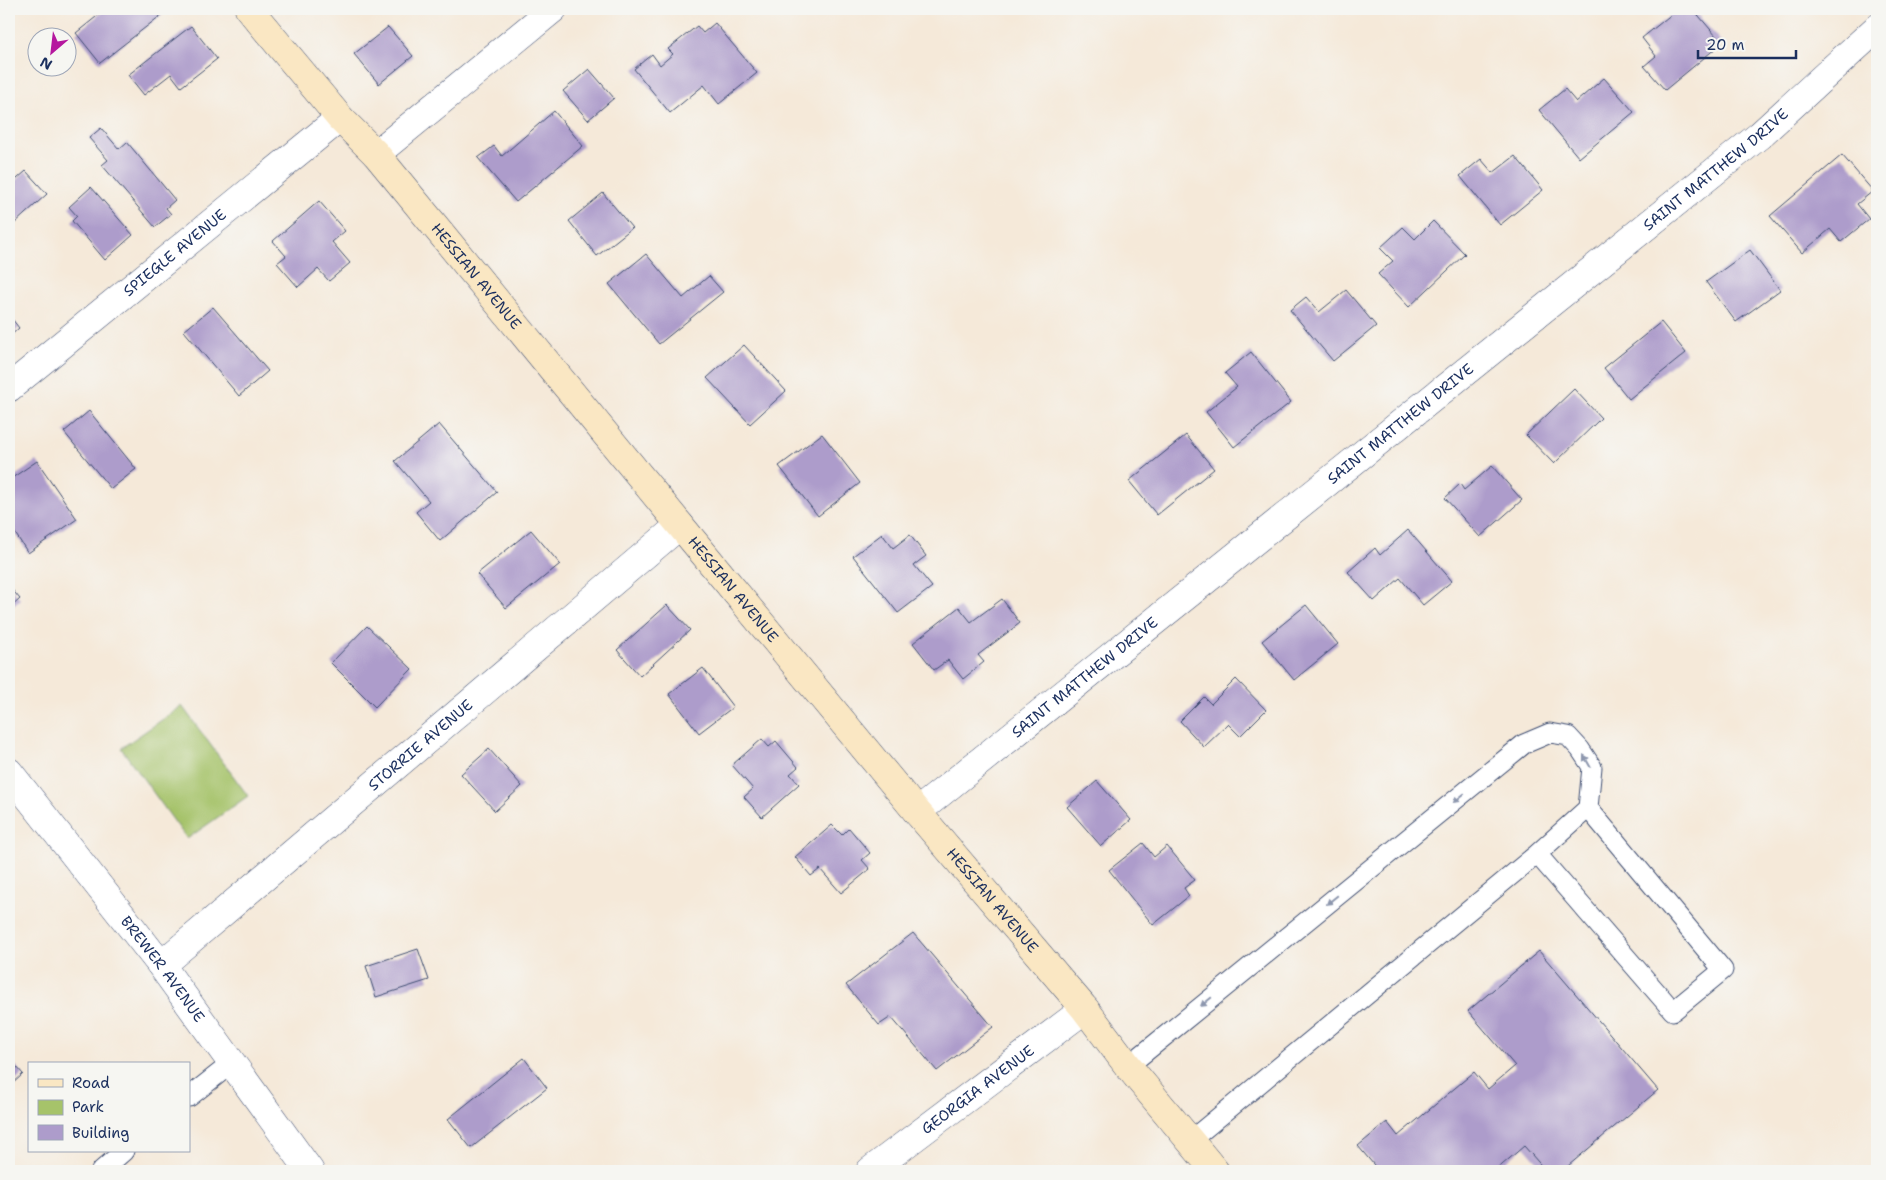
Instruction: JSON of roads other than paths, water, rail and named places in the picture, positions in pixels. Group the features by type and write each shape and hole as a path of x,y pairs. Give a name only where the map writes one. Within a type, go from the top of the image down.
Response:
{"main road":[{"name":"HESSIAN AVENUE","path":"249,9 340,118 376,154 680,526 1085,1009 1128,1066 1216,1171"}],"street":[{"path":"376,154 554,9"},
{"name":"SAINT MATTHEW DRIVE","path":"918,812 1760,135 1877,28"},
{"name":"SPIEGLE AVENUE","path":"9,388 340,118"},
{"name":"STORRIE AVENUE","path":"161,965 680,526"},
{"name":"BREWER AVENUE","path":"9,772 161,965 310,1171"},
{"name":"GEORGIA AVENUE","path":"870,1171 1085,1009"}],"lane":[{"path":"1128,1066 1524,744 1550,733 1568,736 1580,749 1592,767 1588,808 1537,854 1191,1140"},
{"path":"1537,854 1673,1011 1723,970 1588,808"},
{"path":"190,1096 232,1063"},
{"path":"101,1171 123,1152"}]}
